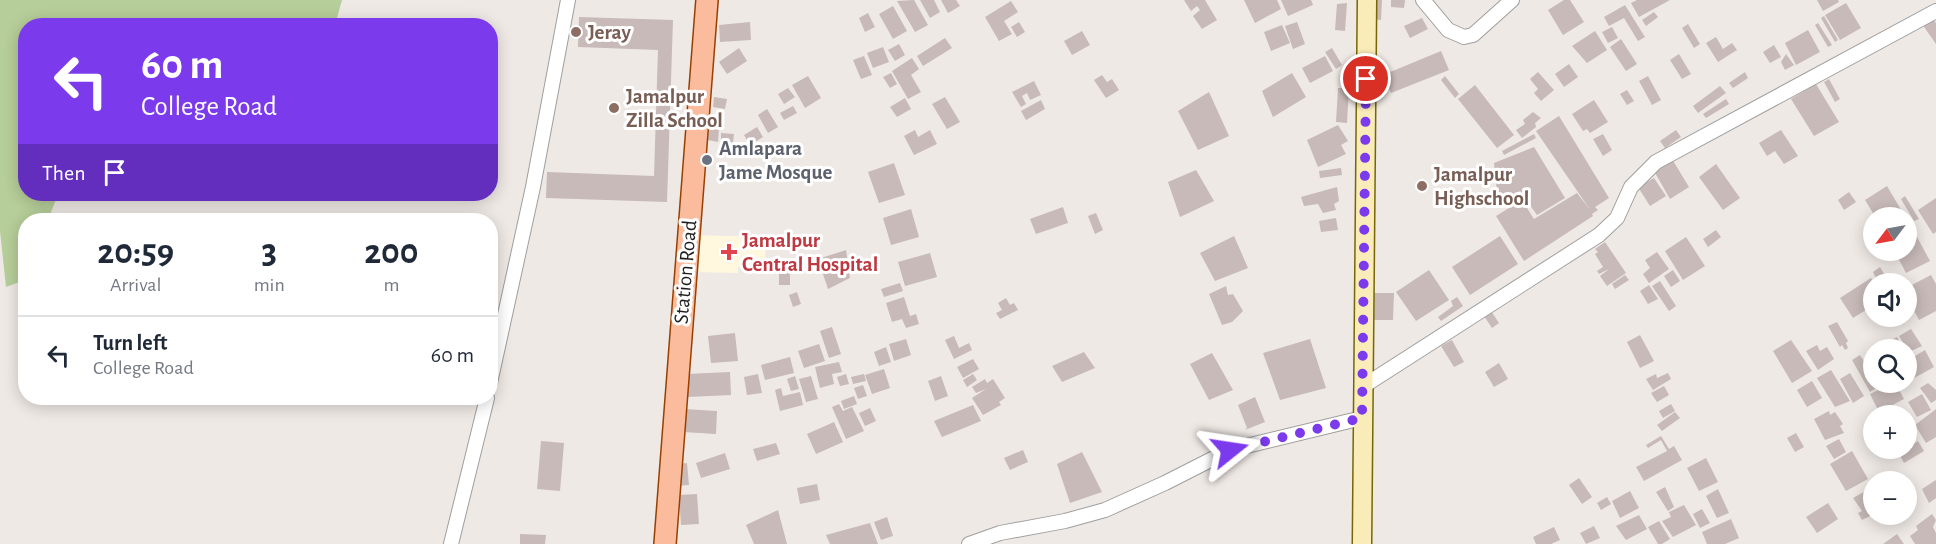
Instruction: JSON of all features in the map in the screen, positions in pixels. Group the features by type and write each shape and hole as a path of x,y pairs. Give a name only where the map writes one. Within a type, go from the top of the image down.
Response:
{"main road":[{"name":"Station Road","path":"665,544 707,0"},
{"path":"1362,544 1367,0"}],"street":[{"path":"498,347 533,187 568,0"},
{"path":"1423,0 1448,30 1464,37 1473,35 1512,0"},
{"path":"1362,387 1599,235 1617,218 1631,187 1656,162 1936,10"},
{"path":"451,544 485,405"},
{"path":"969,544 1000,533 1065,521 1105,510 1230,450 1362,418"}],"shaded area":[{"name":"Jamalpur Central Hospital","path":"692,235 766,237 765,267 738,267 738,273 691,272"}],"green space":[{"path":"0,0 342,0 337,18 18,18 18,201 55,201 51,213 18,213 18,283 6,287 0,231"}],"building":[{"path":"914,0 928,25 915,32 897,1"},
{"path":"920,0 934,0 940,12 930,18"},
{"path":"941,0 956,0 960,6 948,13"},
{"path":"1184,0 1205,0 1217,20 1202,29 1193,16 1200,10 1197,6 1191,11"},
{"path":"1244,0 1277,0 1281,9 1255,23"},
{"path":"1281,0 1311,0 1313,5 1288,16"},
{"path":"1374,0 1382,0 1381,20 1372,19"},
{"path":"1391,0 1405,0 1404,8 1391,7"},
{"path":"1564,0 1570,0 1584,22 1563,35 1548,10"},
{"path":"1637,0 1670,0 1639,17 1631,3"},
{"path":"1817,0 1838,0 1839,2 1823,11"},
{"path":"1011,1 1018,12 1004,21 1012,34 999,41 985,17"},
{"path":"1347,3 1345,31 1335,30 1337,4"},
{"path":"1846,3 1861,28 1840,40 1825,15"},
{"path":"1625,5 1645,37 1638,41 1624,18 1609,26 1604,17"},
{"path":"893,6 907,31 893,39 879,14"},
{"path":"1654,12 1658,17 1646,26 1642,20"},
{"path":"868,13 875,27 865,32 859,18"},
{"path":"1824,16 1838,40 1835,42 1821,18"},
{"path":"579,17 673,20 667,202 546,198 547,172 654,176 658,50 578,47"},
{"path":"1422,18 1428,29 1410,38 1404,26"},
{"path":"1932,18 1936,23 1936,44 1922,24"},
{"path":"750,22 751,40 720,42 719,25"},
{"path":"1019,22 1025,32 1017,37 1011,27"},
{"path":"1297,22 1305,44 1293,49 1285,26"},
{"path":"1818,23 1832,45 1828,47 1815,25"},
{"path":"1688,24 1700,44 1694,48 1682,28"},
{"path":"1282,25 1290,43 1271,51 1264,32"},
{"path":"1612,27 1618,38 1608,43 1602,32"},
{"path":"1808,30 1820,52 1796,65 1785,43"},
{"path":"1082,31 1090,45 1072,55 1064,41"},
{"path":"1595,31 1607,50 1587,63 1572,46"},
{"path":"1716,37 1723,49 1732,43 1737,50 1718,62 1706,43"},
{"path":"945,38 952,48 923,66 917,56"},
{"path":"1621,39 1637,64 1626,71 1610,47"},
{"path":"899,44 905,55 895,61 888,50"},
{"path":"1774,45 1781,57 1770,63 1763,52"},
{"path":"883,47 889,62 873,68 867,53"},
{"path":"739,48 747,61 727,74 719,62"},
{"path":"1332,48 1342,65 1336,69 1325,52"},
{"path":"1441,51 1449,70 1391,93 1383,75"},
{"path":"1679,54 1691,74 1682,79 1670,60"},
{"path":"1786,54 1794,65 1785,70 1781,62"},
{"path":"864,56 872,75 861,79 853,60"},
{"path":"1325,56 1333,71 1310,83 1302,68"},
{"path":"912,58 919,69 911,75 921,92 908,99 892,71"},
{"path":"1569,64 1578,77 1564,87 1555,74"},
{"path":"1538,72 1554,90 1541,101 1534,93 1538,89 1530,79"},
{"path":"1745,72 1748,78 1733,88 1729,83"},
{"path":"891,73 897,84 890,88 883,77"},
{"path":"1292,73 1306,97 1273,117 1262,91"},
{"path":"1102,75 1107,82 1112,79 1119,90 1106,98 1094,80"},
{"path":"808,76 821,98 805,108 792,85"},
{"path":"1445,76 1459,94 1455,98 1441,80"},
{"path":"1648,76 1661,100 1652,105 1639,81"},
{"path":"1829,79 1840,99 1835,102 1824,82"},
{"path":"1034,81 1041,95 1030,100 1027,93 1022,96 1026,104 1021,107 1012,92"},
{"path":"1816,84 1839,122 1814,136 1791,99"},
{"path":"1475,85 1514,135 1497,148 1458,99"},
{"path":"1720,86 1726,93 1698,113 1693,106"},
{"path":"788,88 795,97 784,104 778,94"},
{"path":"1338,88 1349,88 1347,123 1336,122"},
{"path":"1627,90 1634,101 1627,105 1620,94"},
{"path":"1209,92 1229,136 1198,150 1178,111"},
{"path":"714,97 727,99 725,109 713,107"},
{"path":"945,97 960,122 947,129 932,104"},
{"path":"905,98 911,109 897,117 890,107"},
{"path":"1726,99 1729,104 1706,118 1703,114"},
{"path":"1041,100 1045,109 1026,120 1021,111"},
{"path":"1594,100 1608,122 1590,133 1587,129 1583,131 1572,114"},
{"path":"793,106 797,113 784,120 780,113"},
{"path":"767,109 778,127 768,133 758,115"},
{"path":"1533,112 1541,118 1535,123 1536,127 1522,138 1516,130 1525,124 1523,120"},
{"path":"1559,116 1609,198 1595,207 1598,210 1592,214 1593,216 1524,261 1496,216 1522,200 1534,219 1577,193 1591,211 1536,131"},
{"path":"1338,125 1348,141 1341,145 1346,154 1318,167 1307,140"},
{"path":"757,127 763,137 750,145 744,135"},
{"path":"709,128 719,129 718,142 708,140"},
{"path":"915,130 918,137 930,130 937,144 914,155 904,136"},
{"path":"1676,130 1681,137 1665,148 1660,141"},
{"path":"1781,130 1798,156 1784,164 1775,151 1767,156 1759,143"},
{"path":"721,133 734,134 733,143 721,143"},
{"path":"1534,134 1536,138 1504,155 1502,151"},
{"path":"1603,134 1612,150 1603,156 1593,139"},
{"path":"1534,147 1565,198 1537,215 1520,191 1498,203 1494,163"},
{"path":"1672,159 1689,187 1670,199 1654,171"},
{"path":"894,163 905,195 879,203 868,172"},
{"path":"1716,164 1740,198 1723,210 1699,177"},
{"path":"1341,168 1342,175 1320,178 1319,171"},
{"path":"1196,170 1214,201 1180,217 1168,182"},
{"path":"1654,178 1666,196 1650,206 1638,187"},
{"path":"1887,186 1899,207 1869,207 1865,200"},
{"path":"1337,187 1339,201 1334,204 1336,210 1323,213 1318,204 1304,206 1301,197"},
{"path":"1849,192 1856,202 1844,210 1838,200"},
{"path":"1905,196 1912,207 1906,207 1901,199"},
{"path":"1936,198 1936,232 1933,234 1918,210"},
{"path":"1063,207 1068,223 1036,234 1030,219"},
{"path":"911,209 919,237 891,245 883,218"},
{"path":"1096,213 1103,230 1095,234 1088,216"},
{"path":"1336,218 1338,230 1321,232 1319,221"},
{"path":"1716,230 1721,237 1708,247 1703,239"},
{"path":"1234,236 1248,268 1215,281 1200,253"},
{"path":"1500,236 1518,264 1470,295 1452,267"},
{"path":"1686,237 1705,266 1683,280 1665,251"},
{"path":"1917,237 1930,261 1906,273 1900,261 1917,261"},
{"path":"1605,242 1626,273 1607,286 1600,276 1609,269 1599,274 1597,271 1603,267 1595,254 1598,252 1595,249"},
{"path":"846,250 850,278 828,289 818,259"},
{"path":"1657,252 1669,269 1649,283 1643,274 1650,268 1645,260"},
{"path":"930,253 937,277 905,286 898,262"},
{"path":"1880,267 1884,273 1874,273"},
{"path":"1429,270 1449,300 1416,321 1396,292"},
{"path":"1673,270 1680,281 1671,287 1664,276"},
{"path":"779,271 790,271 790,285 779,285"},
{"path":"1625,275 1629,280 1615,289 1612,284"},
{"path":"1931,275 1936,284 1936,311 1919,320 1917,316 1917,282"},
{"path":"1660,281 1676,306 1669,311 1652,286"},
{"path":"900,283 903,291 884,297 881,289"},
{"path":"1863,283 1863,312 1853,318 1840,298"},
{"path":"1649,285 1658,299 1648,304 1640,291"},
{"path":"1226,286 1228,295 1233,294 1243,311 1232,322 1222,325 1209,294"},
{"path":"797,292 801,304 793,307 789,295"},
{"path":"1374,293 1394,293 1393,320 1374,320"},
{"path":"904,297 910,316 916,314 919,324 906,328 902,319 892,322 886,303"},
{"path":"1457,297 1463,306 1441,321 1438,317 1453,306 1451,301"},
{"path":"1006,298 1010,305 1014,303 1018,310 1000,319 996,313 1002,310 998,303"},
{"path":"1491,311 1499,323 1492,328 1484,316"},
{"path":"1837,322 1848,341 1846,343 1848,348 1845,350 1842,345 1840,347 1828,326"},
{"path":"832,327 841,354 829,358 820,331"},
{"path":"1911,329 1922,346 1917,348 1917,339 1901,339 1899,336"},
{"path":"735,333 738,361 711,363 708,336"},
{"path":"1640,335 1654,361 1640,368 1627,342"},
{"path":"954,336 959,348 969,343 972,350 954,359 945,340"},
{"path":"906,339 911,355 894,361 889,344"},
{"path":"1310,339 1326,388 1280,400 1263,353"},
{"path":"1452,340 1464,362 1454,367 1441,346"},
{"path":"1791,340 1812,371 1792,383 1773,351"},
{"path":"819,344 825,361 804,368 798,351"},
{"path":"1817,345 1820,351 1827,347 1834,359 1818,370 1806,351"},
{"path":"886,347 891,362 879,366 874,352"},
{"path":"1925,350 1934,367 1917,376 1917,355"},
{"path":"1084,352 1095,368 1062,382 1052,366"},
{"path":"1212,353 1233,390 1209,400 1190,364"},
{"path":"1860,355 1863,360 1863,380 1852,360"},
{"path":"790,357 794,373 765,380 761,365"},
{"path":"973,359 979,369 963,378 957,367"},
{"path":"839,362 842,372 832,374 834,384 820,388 815,367"},
{"path":"1499,363 1508,379 1494,387 1485,372"},
{"path":"884,369 890,388 872,394 865,375"},
{"path":"1831,370 1850,401 1835,407 1817,378"},
{"path":"730,372 731,395 688,397 687,374"},
{"path":"1668,373 1671,379 1653,390 1646,379 1656,374 1657,378"},
{"path":"1850,373 1864,396 1853,403 1840,379"},
{"path":"758,374 762,393 747,395 744,377"},
{"path":"846,374 849,384 840,386 837,377"},
{"path":"864,374 866,381 853,384 851,377"},
{"path":"973,374 977,380 967,387 963,380"},
{"path":"795,376 799,389 791,391 787,379"},
{"path":"811,376 818,399 806,402 799,379"},
{"path":"941,376 948,396 935,401 928,381"},
{"path":"985,379 987,383 993,379 1005,398 999,402 1001,405 983,415 972,398 986,389 976,393 972,387"},
{"path":"1812,381 1822,398 1807,407 1797,390"},
{"path":"1928,383 1936,390 1936,400 1931,403 1920,388"},
{"path":"863,385 867,396 858,399 854,388"},
{"path":"1664,386 1669,395 1657,402 1651,393"},
{"path":"781,388 783,396 800,392 803,405 780,411 775,390"},
{"path":"1901,393 1904,399 1892,405 1876,405 1870,394"},
{"path":"1922,394 1931,410 1917,417 1917,405 1910,405 1908,402"},
{"path":"854,396 857,404 844,409 841,401"},
{"path":"1255,397 1265,422 1245,430 1247,428 1238,405"},
{"path":"839,404 843,411 852,407 864,431 846,439 832,407"},
{"path":"1671,404 1675,411 1663,418 1659,411"},
{"path":"973,405 981,421 942,437 934,421"},
{"path":"870,408 876,421 865,426 859,413"},
{"path":"684,409 717,411 716,434 683,432"},
{"path":"1936,409 1936,437 1926,443 1917,428 1917,423"},
{"path":"1829,411 1830,415 1835,412 1843,424 1840,426 1844,433 1825,440 1814,419"},
{"path":"1675,412 1680,418 1662,431 1657,425"},
{"path":"834,422 843,442 816,454 807,434"},
{"path":"1796,433 1804,447 1795,452 1787,438"},
{"path":"1661,436 1669,449 1674,446 1682,460 1644,481 1636,467 1667,451 1661,440 1648,448 1646,445"},
{"path":"1839,439 1846,452 1834,459 1826,446"},
{"path":"541,441 564,443 560,491 537,489"},
{"path":"1917,442 1924,451 1917,455"},
{"path":"776,443 780,454 757,461 753,449"},
{"path":"1023,450 1028,462 1010,470 1004,458"},
{"path":"1852,451 1863,471 1863,482 1846,491 1830,464"},
{"path":"1082,452 1102,492 1070,503 1057,464"},
{"path":"725,453 730,469 701,478 696,463"},
{"path":"1706,458 1718,482 1699,491 1687,468"},
{"path":"687,463 689,485 674,486 672,465"},
{"path":"1579,478 1592,497 1582,504 1569,485"},
{"path":"1936,480 1936,498 1929,503 1922,489"},
{"path":"817,484 820,500 800,504 797,488"},
{"path":"1665,487 1674,507 1668,511 1656,492"},
{"path":"1718,489 1729,513 1717,518 1706,496"},
{"path":"1630,491 1639,508 1620,518 1612,501"},
{"path":"1863,492 1862,520 1858,513 1862,511 1853,498"},
{"path":"697,494 699,524 681,525 679,495"},
{"path":"1607,497 1611,504 1601,510 1597,503"},
{"path":"1828,503 1838,519 1817,533 1806,517"},
{"path":"1684,505 1696,525 1673,537 1662,521 1671,517 1669,512"},
{"path":"1702,509 1710,523 1700,528 1693,514"},
{"path":"778,510 787,544 754,544 746,525"},
{"path":"1932,514 1936,520 1933,527 1936,533 1936,544 1915,544 1910,536 1918,530 1916,526"},
{"path":"1639,515 1647,529 1626,540 1616,526"},
{"path":"887,517 893,536 881,540 874,522"},
{"path":"1731,519 1739,538 1725,544 1707,544 1702,532"},
{"path":"1659,521 1670,539 1662,544 1658,544 1648,527"},
{"path":"870,523 878,544 830,544 826,535"},
{"path":"1594,526 1600,538 1586,544 1580,533"},
{"path":"1554,527 1560,540 1551,544 1536,544 1533,537"},
{"path":"520,534 546,535 545,544 520,544"},
{"path":"1897,534 1904,544 1883,544"}],"place":[{"name":"Jeray","path":"576,32"},
{"name":"Jamalpur Zilla School","path":"614,108"},
{"name":"Amlapara Jame Mosque","path":"707,160"},
{"name":"Jamalpur Highschool","path":"1422,186"},
{"name":"Jamalpur Central Hospital","path":"729,252"}],"route":[{"path":"1230,450 1362,418 1366,79"}]}
